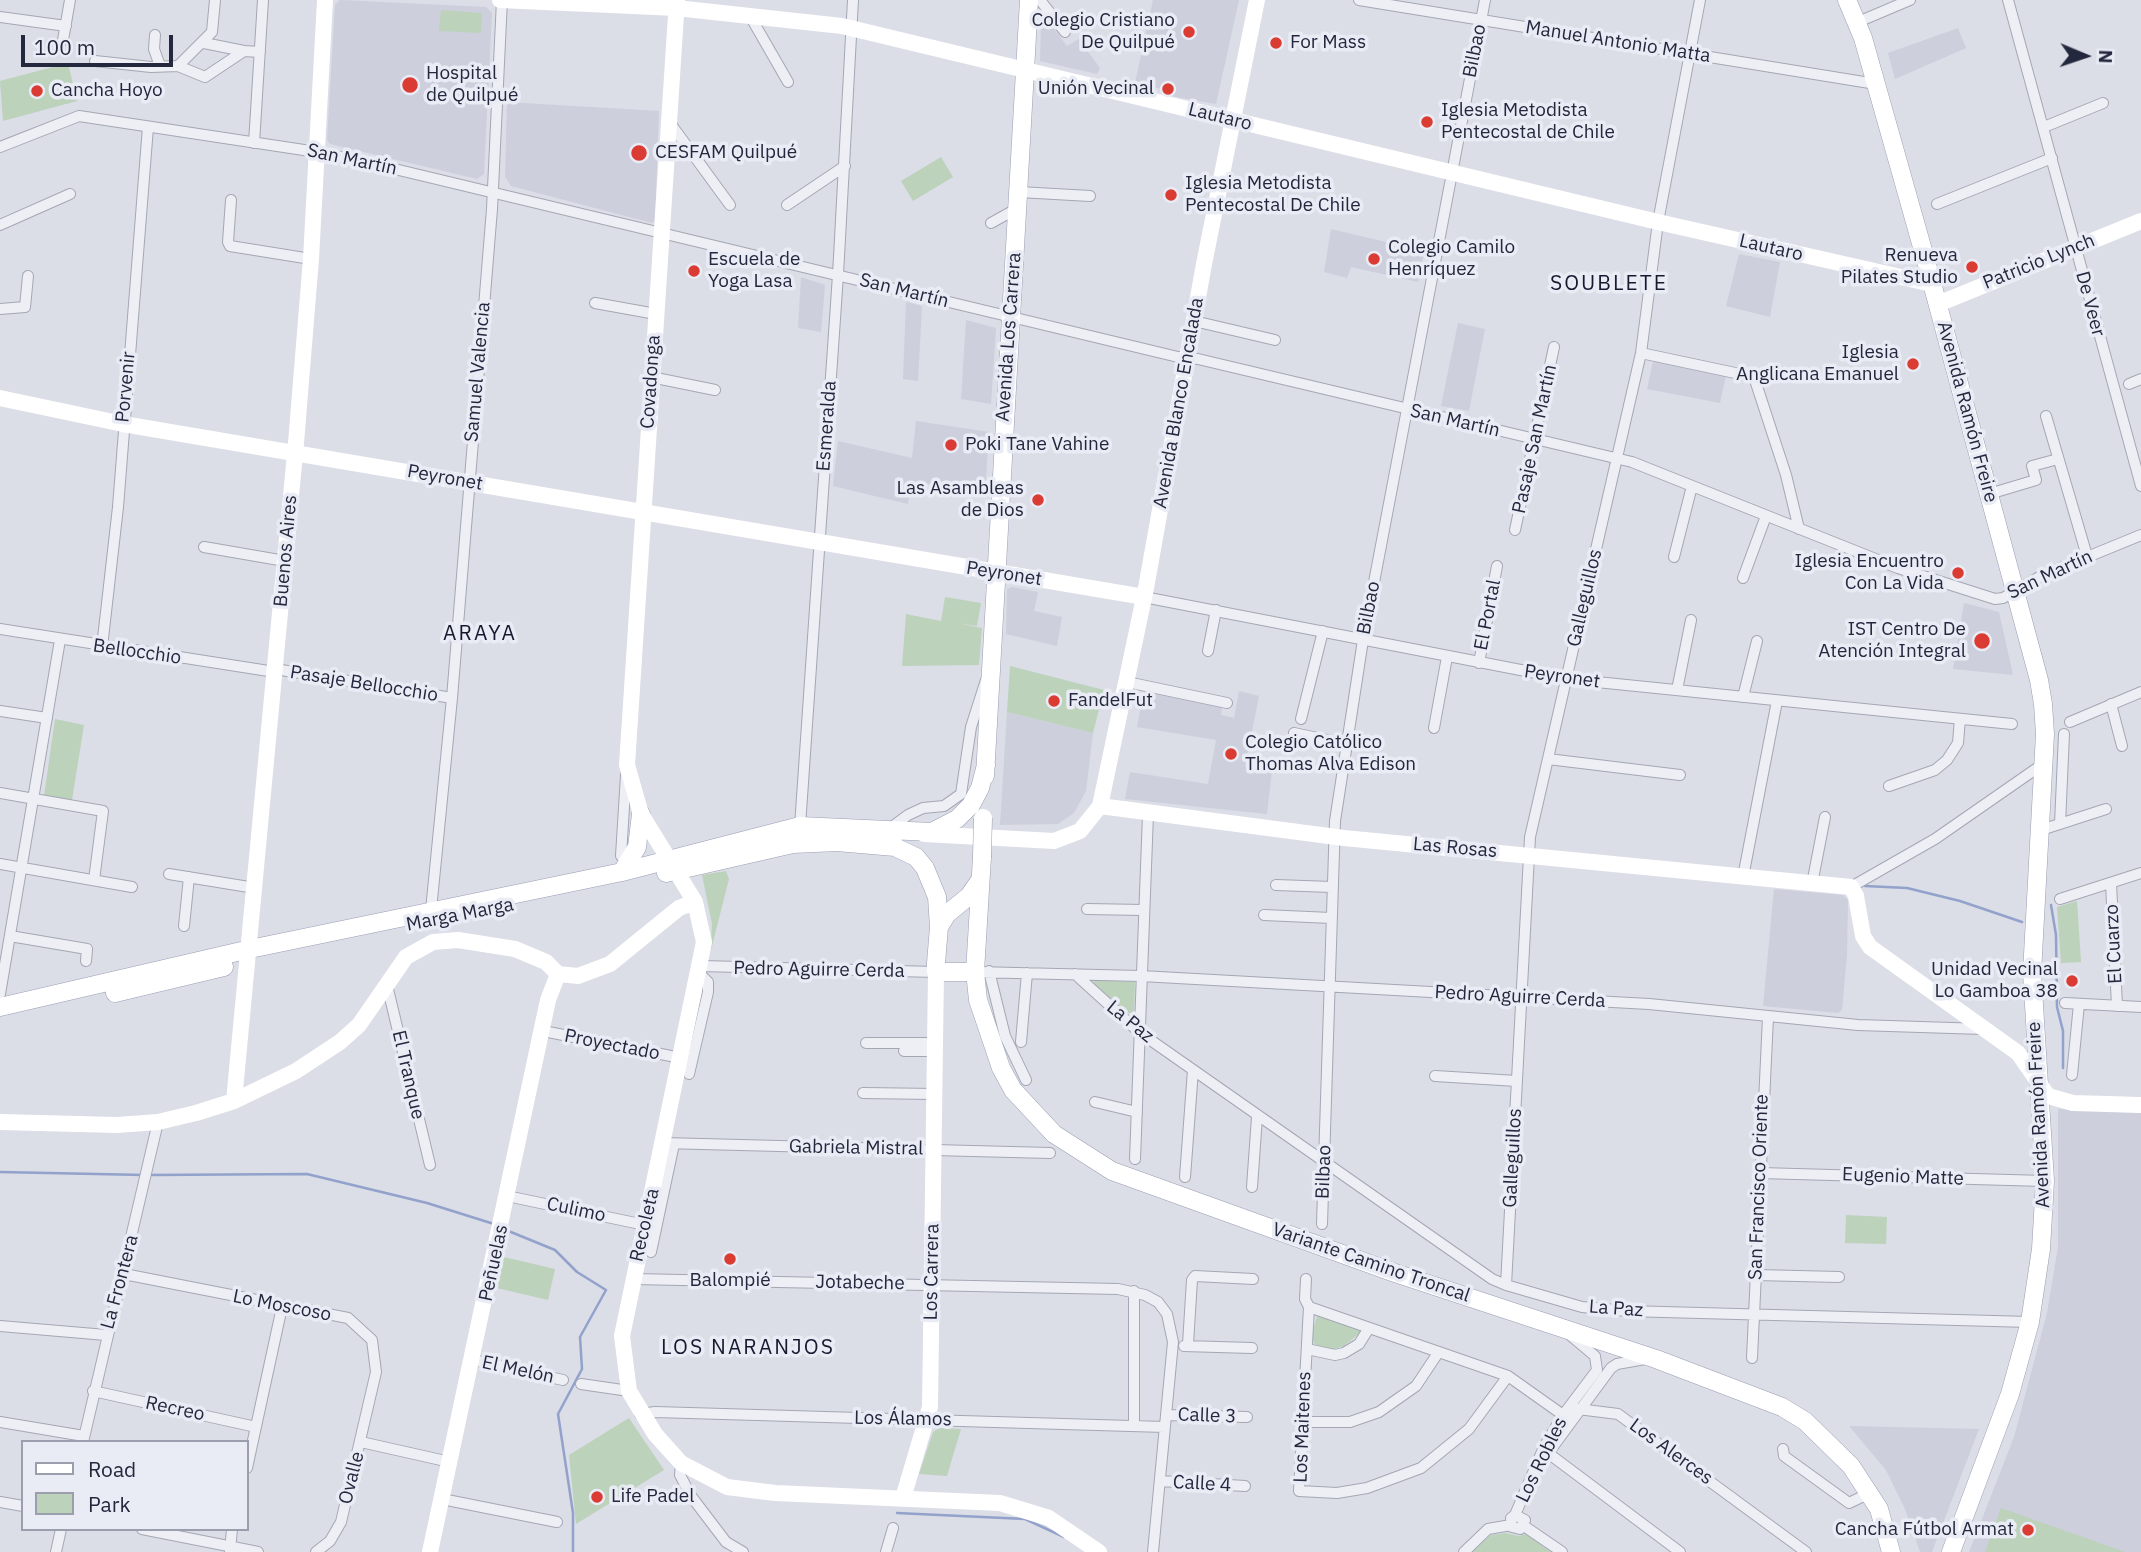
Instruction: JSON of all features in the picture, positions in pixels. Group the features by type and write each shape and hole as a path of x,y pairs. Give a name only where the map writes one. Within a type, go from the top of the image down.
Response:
{"main road":[{"name":"Avenida Los Carrera","path":"981,878 989,675 1029,0"},
{"name":"Avenida Ramón Freire","path":"1847,0 1858,22 1938,304 2039,680 2045,734 2032,973 2045,1181 2041,1250 2030,1322 1993,1446 1951,1552"},
{"path":"922,834 941,829 964,813 980,788 986,765"},
{"path":"621,864 637,847 641,814"},
{"name":"Marga Marga","path":"0,1016 170,982 249,954 621,864 673,865 800,826 922,834"},
{"path":"774,845 837,842 902,849 921,862 937,897 939,927 936,972 982,971"},
{"name":"Marga Marga","path":"0,1007 774,845"},
{"path":"939,927 947,914 969,896 981,878"},
{"name":"Variante Camino Troncal","path":"981,878 982,971 988,1037 1013,1090 1042,1124 1085,1157 1112,1171 1169,1193 1656,1359 1782,1407 1829,1443 1870,1493 1879,1509 1891,1552"},
{"path":"1879,1509 1900,1552"}],"street":[{"path":"63,40 70,0"},
{"path":"178,66 204,43 212,32 215,0"},
{"path":"254,143 263,0"},
{"name":"Buenos Aires","path":"234,1101 295,453 325,0"},
{"name":"Lautaro","path":"502,0 677,4 851,28 1658,222 1932,284"},
{"name":"Samuel Valencia","path":"431,910 452,698 493,194 502,0"},
{"name":"Esmeralda","path":"800,826 845,166 853,0"},
{"path":"1040,0 1065,32"},
{"name":"Avenida Blanco Encalada","path":"1100,806 1144,597 1194,321 1257,0"},
{"name":"Manuel Antonio Matta","path":"1359,0 1876,84"},
{"name":"Bilbao","path":"1322,1224 1334,836 1346,744 1363,640 1485,0"},
{"name":"Galleguillos","path":"1506,1285 1527,854 1640,353 1658,222 1700,0"},
{"path":"1858,22 1910,0"},
{"name":"De Veer","path":"2008,0 2141,486"},
{"name":"Covadonga","path":"621,864 677,4"},
{"path":"750,16 788,82"},
{"path":"0,17 66,26"},
{"path":"155,34 154,49 160,66"},
{"path":"204,43 260,52"},
{"path":"95,61 178,66 205,77 244,51"},
{"path":"2044,127 2103,103"},
{"name":"San Martín","path":"0,147 79,116 317,152 1617,458 1898,568 1995,599 2014,592 2028,581 2141,535"},
{"path":"670,123 730,205"},
{"name":"Porvenir","path":"102,647 118,507 148,127"},
{"path":"1937,204 2052,158"},
{"path":"787,205 845,166"},
{"path":"0,225 70,194"},
{"path":"991,223 1018,200 1090,196"},
{"path":"231,200 230,246 310,258"},
{"name":"Patricio Lynch","path":"1938,304 2141,221"},
{"path":"0,309 25,307 28,276"},
{"path":"595,303 656,314"},
{"path":"1194,321 1275,340"},
{"name":"Pasaje San Martín","path":"1515,530 1555,347"},
{"path":"1640,353 1754,377 1786,475 1799,529"},
{"path":"651,377 715,390"},
{"path":"2129,384 2141,379"},
{"name":"Peyronet","path":"0,398 123,424 1144,597 1567,679 2012,724"},
{"path":"2046,416 2087,556"},
{"path":"1989,494 2036,480 2032,466 2058,459"},
{"path":"1674,557 1692,486"},
{"path":"1743,578 1766,516"},
{"path":"204,547 285,561"},
{"name":"El Portal","path":"1479,663 1497,566"},
{"path":"1208,651 1216,610"},
{"path":"1677,690 1691,620"},
{"name":"Bellocchio","path":"0,629 102,647 275,671"},
{"path":"1301,719 1323,631"},
{"path":"0,994 60,640"},
{"path":"1744,697 1757,641"},
{"path":"1434,728 1447,657"},
{"name":"Pasaje Bellocchio","path":"275,671 452,698"},
{"name":"Avenida Los Carrera","path":"889,830 915,811 953,802 961,794 971,727 989,675"},
{"path":"1127,682 1227,703"},
{"path":"2070,722 2141,692"},
{"path":"1743,877 1777,701"},
{"path":"2112,704 2122,746"},
{"path":"0,711 47,719"},
{"path":"1889,786 1935,769 1947,760 1958,743 1960,719"},
{"path":"1294,733 1346,744"},
{"path":"2060,824 2064,734"},
{"path":"1548,760 1680,775"},
{"path":"2043,764 1935,839 1851,887 1856,896 1863,936 1870,947 2018,1053 2048,1096 2060,1101 2141,1105"},
{"name":"Covadonga","path":"627,765 641,814 673,865"},
{"path":"0,793 103,811 94,880"},
{"name":"Las Rosas","path":"1100,806 1334,836 1851,887"},
{"name":"Marga Marga","path":"774,845 806,837 922,834 1054,841 1080,831 1100,806"},
{"path":"2038,831 2106,809"},
{"path":"1135,1159 1148,814"},
{"path":"1812,884 1825,817"},
{"path":"774,845 800,826"},
{"path":"0,864 132,887"},
{"name":"Recoleta","path":"651,1252 681,1058 704,942 695,902 673,865"},
{"path":"2060,900 2141,873"},
{"path":"169,874 255,888"},
{"path":"184,926 188,877"},
{"name":"El Cuarzo","path":"2111,883 2117,1006"},
{"path":"1276,885 1332,887"},
{"path":"0,1122 80,1126 158,1122 234,1101 296,1071 340,1042 359,1025 398,966 418,948 433,942 458,940 515,949 546,962 558,974 578,976 610,964 679,908 695,902"},
{"path":"1087,909 1143,909"},
{"path":"1264,915 1331,918"},
{"path":"10,936 87,949 86,961"},
{"name":"Recoleta","path":"689,1074 708,992 708,982 700,970"},
{"name":"Pedro Aguirre Cerda","path":"700,970 936,972"},
{"name":"Pedro Aguirre Cerda","path":"982,971 1141,976 1648,1004 1858,1026 1986,1029"},
{"name":"Variante Camino Troncal","path":"982,971 1005,1037 1026,1080"},
{"name":"Los Carrera","path":"903,1497 930,1407 936,972"},
{"path":"1021,1042 1027,973"},
{"name":"Peñuelas","path":"430,1552 551,990 558,974"},
{"name":"La Paz","path":"1075,974 1139,1032 1257,1117 1492,1279 1506,1285 1582,1307 1754,1315 2030,1322"},
{"name":"El Tranque","path":"387,985 429,1165"},
{"path":"2065,1003 2141,1007"},
{"path":"2072,1075 2079,1004"},
{"name":"San Francisco Oriente","path":"1752,1358 1768,1017"},
{"name":"Proyectado","path":"543,1031 681,1058"},
{"path":"866,1043 937,1047"},
{"path":"903,1051 937,1047"},
{"path":"1185,1177 1193,1070"},
{"path":"1435,1076 1517,1081"},
{"path":"863,1093 935,1094"},
{"path":"1095,1101 1137,1112"},
{"path":"1252,1187 1257,1117"},
{"name":"La Frontera","path":"83,1439 158,1122"},
{"name":"Recoleta","path":"668,1144 645,1225 622,1336 628,1391 640,1414 681,1463 727,1487 775,1493 981,1501 1027,1509 1075,1533 1099,1552"},
{"name":"Gabriela Mistral","path":"668,1144 1050,1153"},
{"name":"Eugenio Matte","path":"1760,1173 2045,1181"},
{"name":"Culimo","path":"507,1196 645,1225"},
{"name":"Lo Moscoso","path":"124,1274 348,1318 372,1340 376,1372 361,1442"},
{"path":"1756,1275 1839,1277"},
{"path":"1188,1344 1192,1280 1195,1276 1252,1279"},
{"name":"Jotabeche","path":"633,1279 932,1284 1134,1292 1158,1302 1167,1314 1172,1351 1153,1552"},
{"name":"Los Maitenes","path":"1306,1279 1305,1299 1310,1307 1299,1491 1338,1493 1367,1488 1421,1468 1456,1442 1508,1376"},
{"path":"1134,1292 1134,1426"},
{"path":"248,1464 282,1307"},
{"path":"1310,1307 1508,1376 1563,1415 1578,1409"},
{"path":"1554,1325 1595,1356 1598,1376"},
{"path":"0,1326 106,1335"},
{"path":"1307,1349 1335,1355 1343,1353 1359,1345 1369,1328"},
{"path":"1172,1351 1188,1344 1252,1348"},
{"path":"1302,1422 1350,1422 1379,1412 1416,1386 1438,1353"},
{"name":"Los Robles","path":"1464,1552 1488,1529 1518,1521 1563,1415 1598,1376 1617,1364 1656,1359"},
{"name":"El Melón","path":"473,1360 563,1380"},
{"name":"Los Robles","path":"1546,1450 1578,1409 1598,1376"},
{"name":"El Melón","path":"581,1384 628,1391"},
{"name":"Recreo","path":"93,1391 257,1427"},
{"name":"Los Alerces","path":"1578,1409 1625,1418 1806,1552"},
{"name":"Los Álamos","path":"640,1414 656,1412 1165,1427"},
{"name":"Calle 3","path":"1166,1415 1247,1417"},
{"path":"0,1422 83,1439"},
{"name":"Ovalle","path":"316,1552 330,1541 341,1522 361,1442 450,1461"},
{"path":"1783,1448 1784,1456 1849,1503 1870,1493"},
{"path":"1546,1450 1680,1552"},
{"name":"Recoleta","path":"681,1463 680,1475 691,1496 726,1542 743,1552"},
{"name":"Calle 4","path":"1160,1481 1245,1486"},
{"path":"442,1499 556,1522"},
{"path":"0,1502 21,1506"},
{"path":"1518,1521 1562,1552"},
{"path":"886,1552 893,1528"},
{"path":"56,1552 61,1531"},
{"path":"150,1531 230,1550 258,1552"},
{"path":"230,1550 232,1531"}],"shaded area":[{"name":"Hospital de Quilpué","path":"340,0 486,7 492,13 484,174 477,179 330,144 327,140 335,5"},
{"path":"1153,0 1239,0 1216,104 1166,95 1166,90 1135,83"},
{"path":"1041,20 1048,21 1067,46 1079,39 1100,68 1097,74 1040,61"},
{"path":"1958,28 1966,48 1895,79 1888,53"},
{"path":"507,102 659,111 655,221 652,223 511,186 505,177"},
{"name":"Colegio Camilo Henríquez","path":"1331,229 1424,251 1418,282 1351,267 1347,278 1324,272"},
{"path":"1739,254 1780,262 1770,317 1726,306"},
{"path":"801,277 825,285 821,332 798,328"},
{"path":"906,302 922,306 918,381 903,379"},
{"path":"966,320 996,328 991,404 961,399"},
{"path":"1458,323 1485,329 1469,411 1441,406"},
{"path":"1653,361 1726,375 1720,403 1647,389"},
{"path":"916,421 989,432 985,493 910,481 908,504 833,486 838,441 912,458"},
{"path":"1012,587 1038,592 1034,611 1062,617 1057,646 1006,634 1007,589"},
{"name":"IST Centro De Atención Integral","path":"1964,603 1999,612 2013,675 1953,669"},
{"name":"Colegio Católico Thomas Alva Edison","path":"1144,690 1222,706 1221,715 1234,718 1239,691 1259,696 1245,767 1272,770 1267,814 1125,799 1130,772 1208,784 1216,740 1137,727"},
{"path":"1007,712 1093,733 1086,791 1074,813 1058,824 1000,825"},
{"path":"1774,889 1843,895 1848,900 1847,955 1842,1010 1838,1013 1763,1006"},
{"path":"2058,1109 2141,1113 2141,1552 1969,1552 2014,1437 2047,1313 2058,1247"},
{"path":"1849,1426 1979,1429 1932,1552 1920,1552 1905,1509 1886,1470"}],"green space":[{"path":"441,10 482,13 481,33 439,31"},
{"name":"Cancha Hoyo","path":"68,63 77,101 3,121 0,81"},
{"path":"941,157 953,177 913,201 901,181"},
{"path":"945,597 981,603 977,626 957,623 982,628 979,665 902,666 906,614 941,621"},
{"name":"FandelFut","path":"1010,666 1104,690 1093,733 1007,712"},
{"path":"55,719 84,725 72,800 44,796"},
{"path":"726,871 729,879 711,950 712,924 702,875"},
{"path":"2077,901 2081,962 2061,963 2057,907"},
{"path":"1094,980 1135,982 1134,1013 1126,1013 1093,985"},
{"path":"1846,1215 1887,1217 1886,1244 1845,1243"},
{"path":"504,1257 555,1269 548,1300 497,1288"},
{"path":"1318,1313 1361,1328 1361,1332 1344,1346 1331,1350 1315,1345 1311,1336"},
{"name":"Life Padel","path":"629,1418 664,1470 576,1524 569,1455"},
{"path":"939,1428 961,1429 947,1476 919,1474 933,1432"},
{"name":"Cancha Fútbol Armat","path":"2001,1508 2125,1552 1985,1552"},
{"path":"1506,1533 1519,1536 1526,1534 1551,1552 1472,1552 1491,1535"}],"waterway":[{"path":"1865,886 1907,888 1960,901 2022,922"},
{"path":"2051,905 2056,935 2057,1007 2063,1031 2063,1068"},
{"path":"0,1172 144,1175"},
{"path":"150,1175 307,1174 427,1203 494,1224"},
{"path":"506,1230 555,1250 577,1272 606,1290 580,1337 582,1369 558,1414 573,1513 573,1552"},
{"path":"897,1513 1025,1519 1064,1537"}],"place":[{"name":"Colegio Cristiano De Quilpué","path":"1189,32"},
{"name":"For Mass","path":"1276,43"},
{"name":"Hospital de Quilpué","path":"410,85"},
{"name":"Unión Vecinal","path":"1168,89"},
{"name":"Cancha Hoyo","path":"37,91"},
{"name":"Iglesia Metodista Pentecostal de Chile","path":"1427,122"},
{"name":"CESFAM Quilpué","path":"639,153"},
{"name":"Iglesia Metodista Pentecostal De Chile","path":"1171,195"},
{"name":"Colegio Camilo Henríquez","path":"1374,259"},
{"name":"Renueva Pilates Studio","path":"1972,267"},
{"name":"Escuela de Yoga Lasa","path":"694,271"},
{"name":"Iglesia Anglicana Emanuel","path":"1913,364"},
{"name":"Poki Tane Vahine","path":"951,445"},
{"name":"Las Asambleas de Dios","path":"1038,500"},
{"name":"Iglesia Encuentro Con La Vida","path":"1958,573"},
{"name":"IST Centro De Atención Integral","path":"1982,641"},
{"name":"FandelFut","path":"1054,701"},
{"name":"Colegio Católico Thomas Alva Edison","path":"1231,754"},
{"name":"Unidad Vecinal Lo Gamboa 38","path":"2072,981"},
{"name":"Balompié","path":"730,1259"},
{"name":"Life Padel","path":"597,1497"},
{"name":"Cancha Fútbol Armat","path":"2028,1530"}],"district":[{"name":"SOUBLETE","path":"1609,284"},
{"name":"ARAYA","path":"480,634"},
{"name":"LOS NARANJOS","path":"748,1348"}]}
